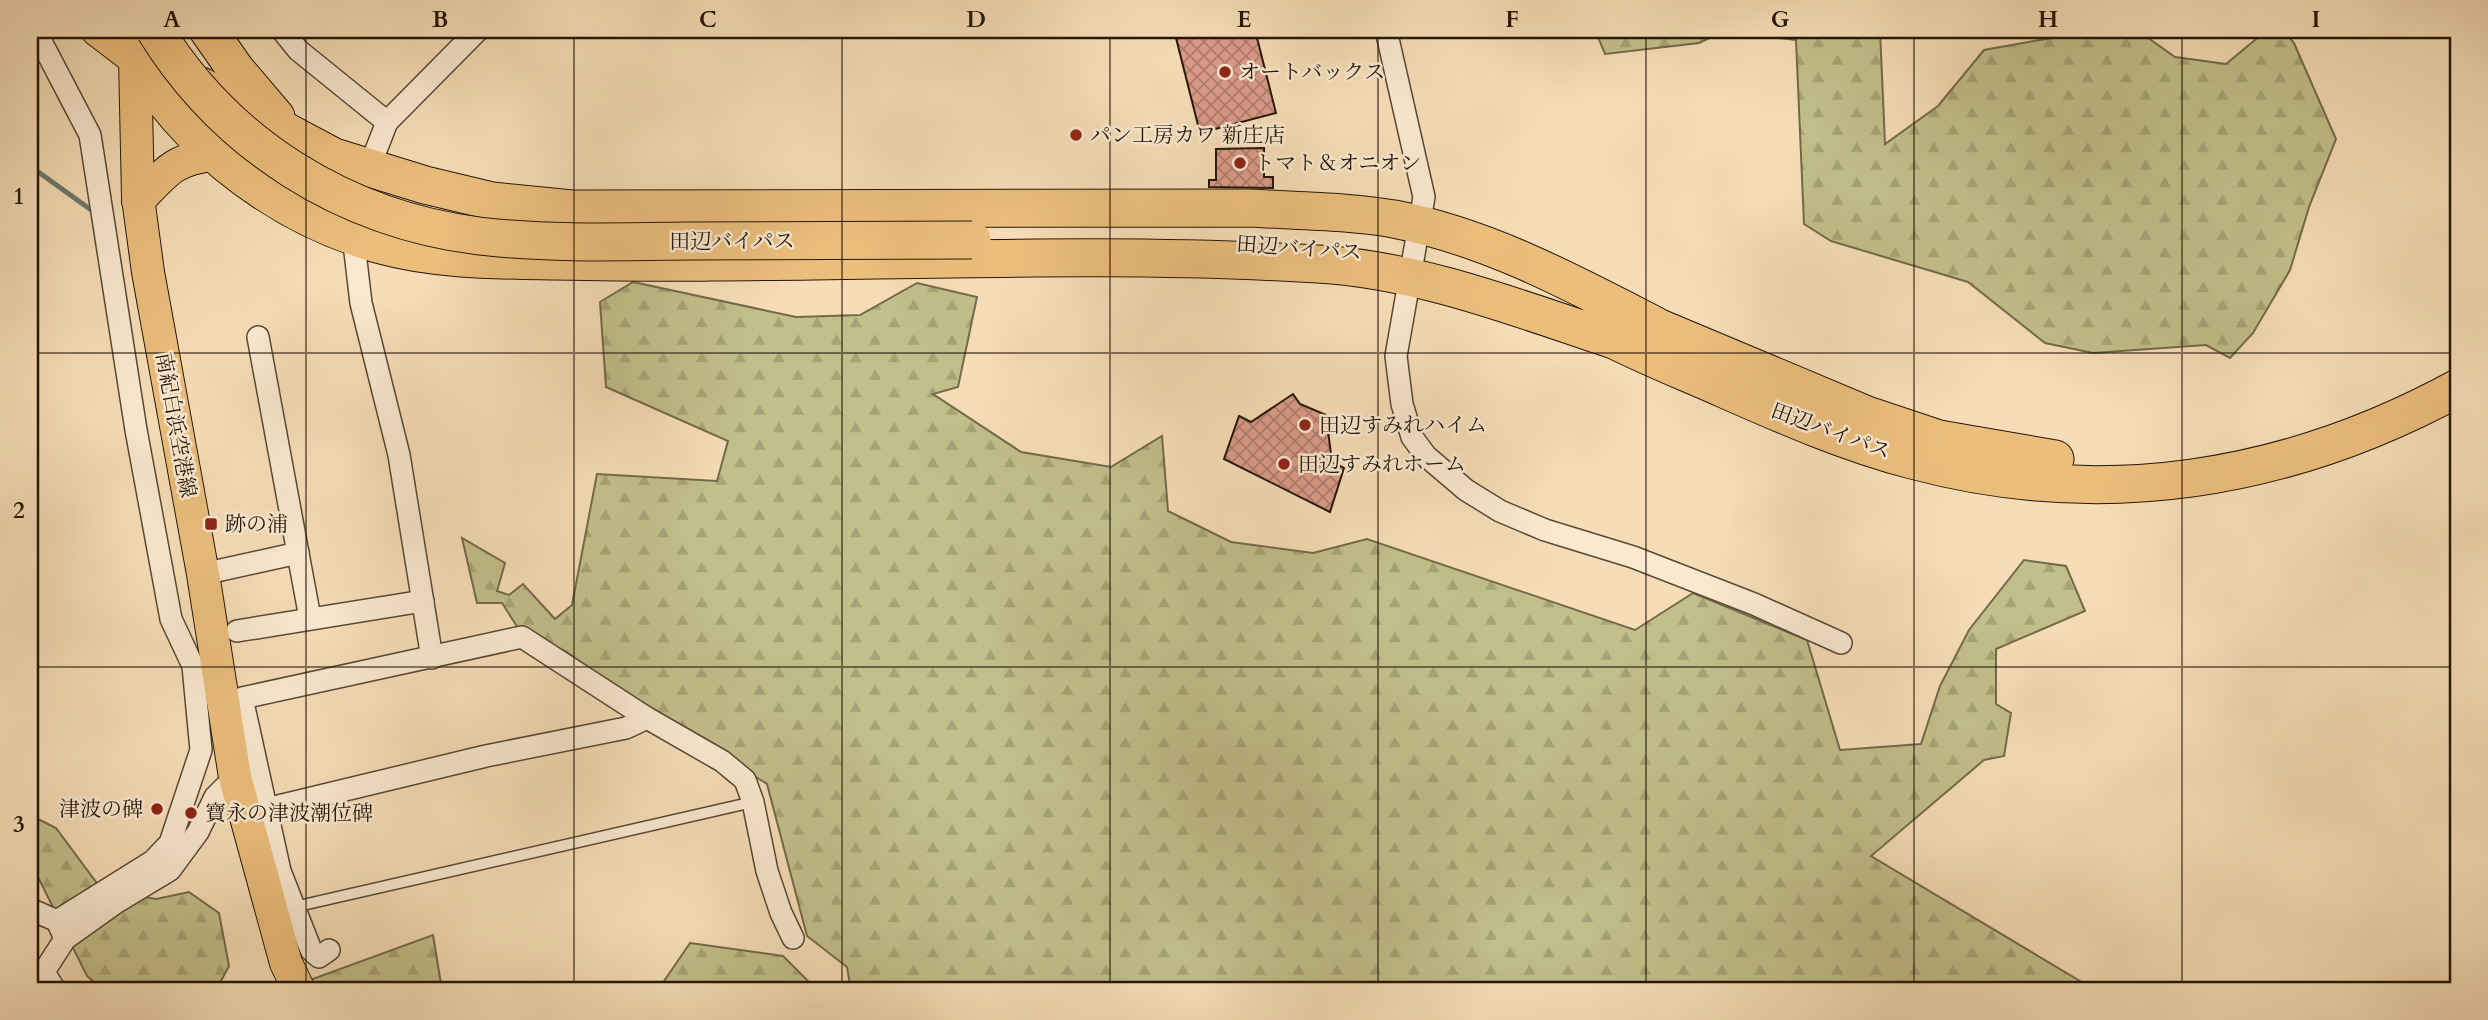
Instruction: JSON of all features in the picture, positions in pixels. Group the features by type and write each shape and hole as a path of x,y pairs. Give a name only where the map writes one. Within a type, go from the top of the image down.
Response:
{"highway":[{"name":"田辺バイパス","path":"182,30 239,101 307,154 393,195 454,210 506,221 670,230 1259,243 1415,251 1540,266 1654,325 1867,415 1939,439 2062,460 2125,462 2251,448 2319,429 2394,400 2458,365"},
{"path":"208,30 236,70 289,132"},
{"path":"138,37 201,86 334,157 492,201 572,209 1250,208 1349,214 1415,251"},
{"path":"138,37 170,111 237,172 293,208 351,235 378,244 461,259 646,263 1185,260 1321,264 1415,251"},
{"name":"田辺バイパス","path":"138,37 251,141 322,187 397,219 479,236 549,241 971,235"},
{"name":"田辺バイパス","path":"1415,251 1535,300 1611,339 1770,410 1844,438 1912,460 2037,481 2112,485 2174,482 2244,470 2329,448 2404,418 2458,388"}],"main road":[{"path":"97,30 138,37"},
{"name":"南紀白浜空港線","path":"138,37 138,201 148,272 203,574 235,776 286,963 299,990"},
{"path":"138,201 175,164 191,157 218,154"}],"street":[{"path":"31,30 43,45 90,135 138,444 172,619 190,642 201,750 170,843 153,861 61,930 49,981 32,990"},
{"path":"282,30 299,50 387,122"},
{"path":"432,658 399,455 361,303 351,235 352,218 387,122 478,30"},
{"path":"1386,30 1424,197 1396,356 1402,404 1412,437 1426,456 1466,490 1500,511 1545,530 1657,566 1754,604 1840,643"},
{"path":"258,337 310,618"},
{"path":"203,574 298,553"},
{"path":"237,631 423,601"},
{"path":"329,950 319,957 311,950 280,871 242,698 522,637 647,718 722,761 745,780 767,871 780,913 793,938"},
{"path":"266,809 486,757 626,728 647,718"},
{"path":"61,930 117,902 170,870 198,832 215,797 235,776"},
{"path":"30,909 61,930"}],"lane":[{"path":"294,907 752,802"}],"green space":[{"path":"1595,30 1880,30 1885,144 1938,106 1984,50 2073,34 2137,30 2175,57 2226,64 2267,30 2283,30 2294,43 2336,139 2309,207 2290,270 2253,333 2230,358 2206,345 2093,353 2045,343 1968,282 1831,241 1804,224 1796,40 1724,31 1699,43 1605,54"},
{"path":"633,282 796,317 860,315 917,283 977,297 958,387 933,394 1021,452 1111,467 1162,436 1168,511 1231,542 1313,553 1367,539 1635,630 1693,593 1807,640 1840,750 1921,744 1940,686 1969,630 2024,560 2066,566 2085,611 1996,649 1996,704 2011,713 2004,756 1984,760 1871,856 2095,990 851,990 847,967 807,936 767,784 644,708 565,651 518,628 502,603 477,603 462,538 505,563 497,591 509,595 523,584 555,619 572,605 597,474 717,481 728,441 606,387 600,302"},
{"path":"30,815 56,828 102,890 156,899 189,892 219,913 229,966 216,990 103,990 87,976 39,879 30,874"},
{"path":"433,935 442,990 311,990 307,981"},
{"path":"690,943 783,956 817,990 658,990"}],"building":[{"name":"オートバックス","path":"1174,30 1255,30 1276,113 1200,133"},
{"name":"トマト＆オニオン","path":"1264,148 1264,177 1273,177 1273,188 1209,187 1209,180 1216,180 1216,149"},
{"name":"田辺すみれホーム","path":"1293,394 1300,404 1326,415 1332,462 1344,468 1330,512 1224,459 1239,416 1251,422"}],"waterway":[{"path":"30,166 94,212"}],"place":[{"name":"オートバックス","path":"1225,72"},
{"name":"パン工房カワ 新庄店","path":"1076,135"},
{"name":"トマト＆オニオン","path":"1240,163"},
{"name":"田辺すみれハイム","path":"1305,425"},
{"name":"田辺すみれホーム","path":"1284,464"},
{"name":"跡の浦","path":"211,524"},
{"name":"津波の碑","path":"157,809"},
{"name":"寶永の津波潮位碑","path":"191,813"}]}
